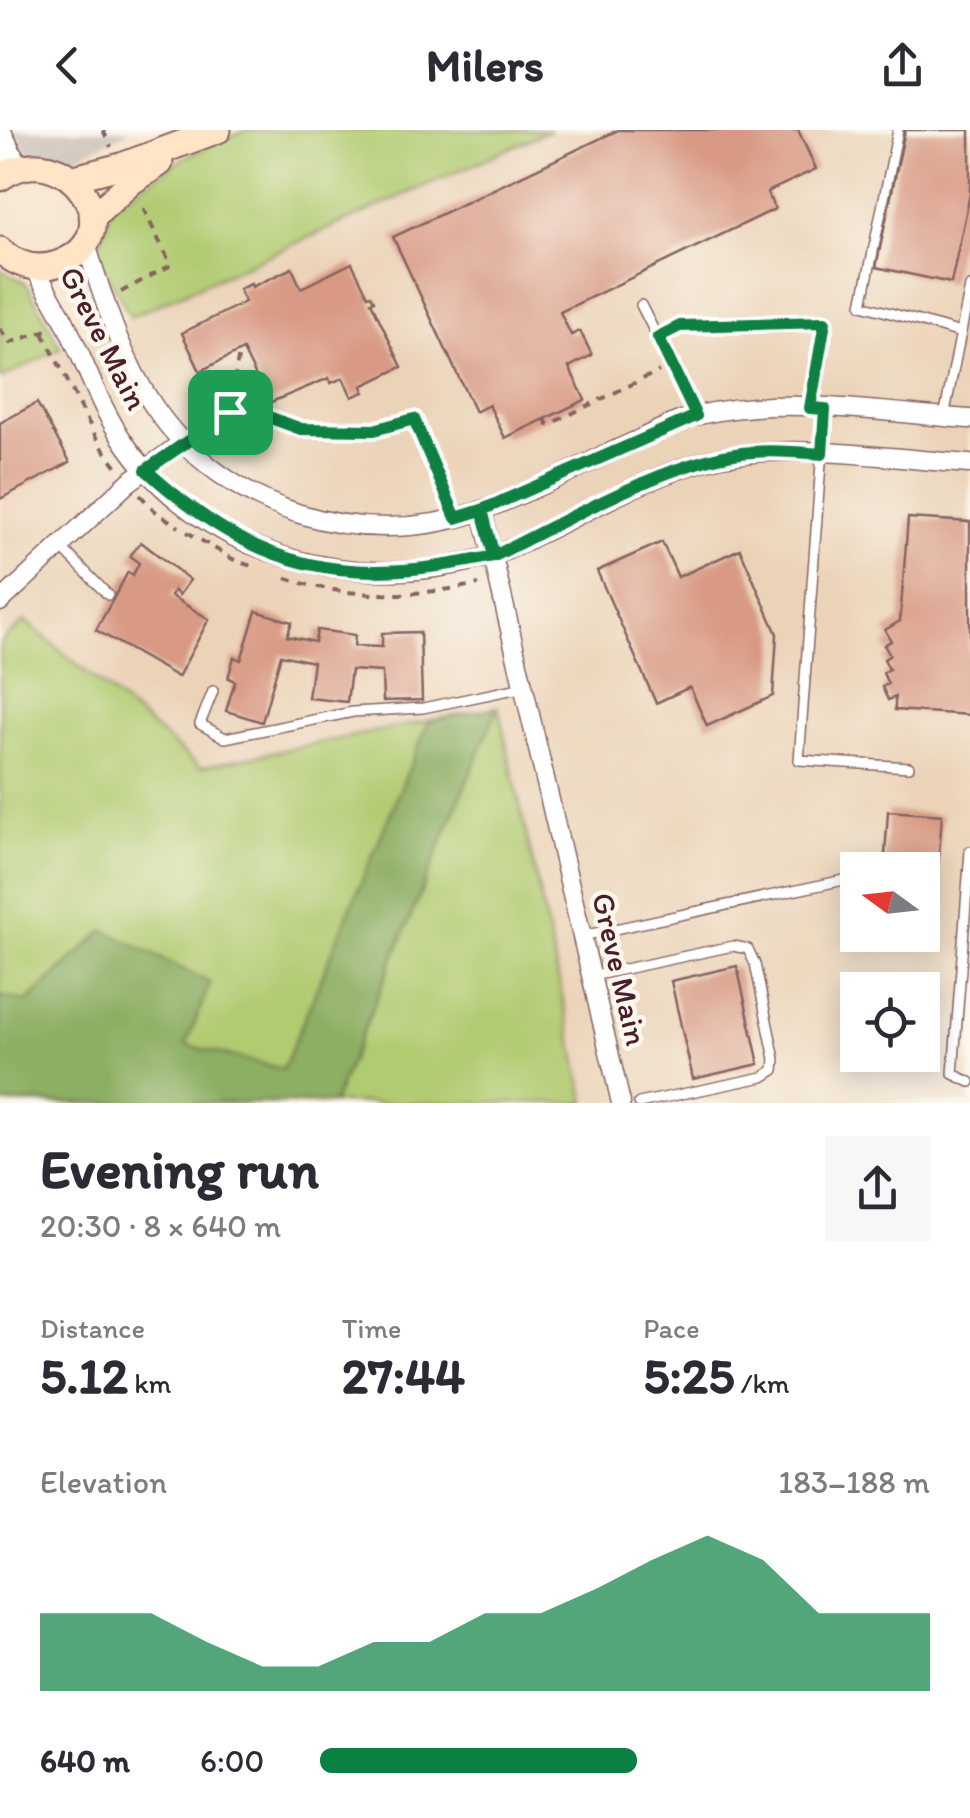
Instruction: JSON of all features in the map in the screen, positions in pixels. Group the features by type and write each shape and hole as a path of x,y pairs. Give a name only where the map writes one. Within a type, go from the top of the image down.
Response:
{"main road":[{"path":"78,177 189,143 218,130"},
{"path":"1,252 34,267 64,262 131,182 189,143"},
{"path":"8,172 49,161 65,166 78,177 92,202 89,229"}],"street":[{"path":"0,132 8,172"},
{"name":"Greve Main","path":"89,229 104,301 154,407 183,442 229,481 267,503 307,517 356,527 405,527 456,518 696,416 743,408 970,419"},
{"name":"Greve Main","path":"34,267 120,436 146,470 185,505 226,533 265,551 308,564 353,572 387,572 437,568 494,556 668,473 749,452 970,464"},
{"path":"0,602 129,482 183,442"},
{"name":"Greve Main","path":"482,510 621,1103"}],"lane":[{"path":"898,130 862,305 960,333"},
{"path":"944,417 970,287"},
{"path":"641,305 696,416"},
{"path":"658,337 680,326 825,322 817,409 822,454 799,760 909,767"},
{"path":"183,442 241,407 301,429 374,430 414,419 456,518"},
{"path":"60,546 108,595"},
{"path":"213,691 200,724 225,738 353,712 423,708 524,687"},
{"path":"970,851 953,1074 970,1082"},
{"path":"582,936 840,881"},
{"path":"592,976 733,946 748,948 754,964 775,1058 774,1070 763,1077 639,1103"}],"path":[{"path":"230,412 238,358"},
{"path":"545,419 548,425 672,364"}],"shaded area":[{"path":"0,130 130,130 0,195"},
{"path":"550,130 970,130 970,1103 586,1103 498,707 200,767 25,621 0,643 0,379"}],"green space":[{"path":"246,130 550,130 130,317 96,252 113,205 188,155"},
{"path":"0,269 27,284 61,348 0,379"},
{"path":"25,621 200,767 498,707 586,1103 0,1103 0,643"},
{"path":"498,707 333,1103 0,1103 0,996 27,1002 104,930 210,983 186,1045 283,1069 429,721"}],"building":[{"path":"618,130 798,130 816,169 767,192 775,209 560,312 571,335 580,331 592,355 569,367 585,400 505,438 489,405 475,412 393,237"},
{"path":"905,130 970,130 970,194 951,283 876,267"},
{"path":"352,263 374,301 371,302 402,367 362,386 364,392 352,397 343,378 331,383 329,378 269,403 243,350 200,371 182,333 245,302 239,289 292,268 301,288"},
{"path":"37,403 70,462 0,499 0,423"},
{"path":"908,518 970,522 970,715 895,710 895,697 888,700 882,687 888,684 883,673 889,669 884,659 890,655 884,645 891,641 885,630 900,621"},
{"path":"141,542 190,580 179,595 174,590 171,596 209,619 178,677 96,630 128,572 133,575 139,563 130,556"},
{"path":"662,542 678,577 740,549 777,634 773,696 707,726 690,687 656,703 597,571"},
{"path":"256,611 292,622 287,636 315,642 317,630 355,635 354,646 382,647 382,633 420,632 422,700 383,701 382,672 351,670 347,702 308,698 313,662 281,655 262,722 226,711 235,681 228,678 234,657 241,660"},
{"path":"888,811 942,815 939,852 885,852"},
{"path":"737,966 759,1064 693,1079 671,981"}],"route":[{"path":"230,412 146,470 185,505 226,533 265,551 353,572 437,568 494,556 482,510 696,416 658,337 680,326 825,322 810,408 825,409 822,454 749,452 712,459 668,473 494,556 482,510 456,518 414,419 374,430 301,429 241,407 230,412"}]}
